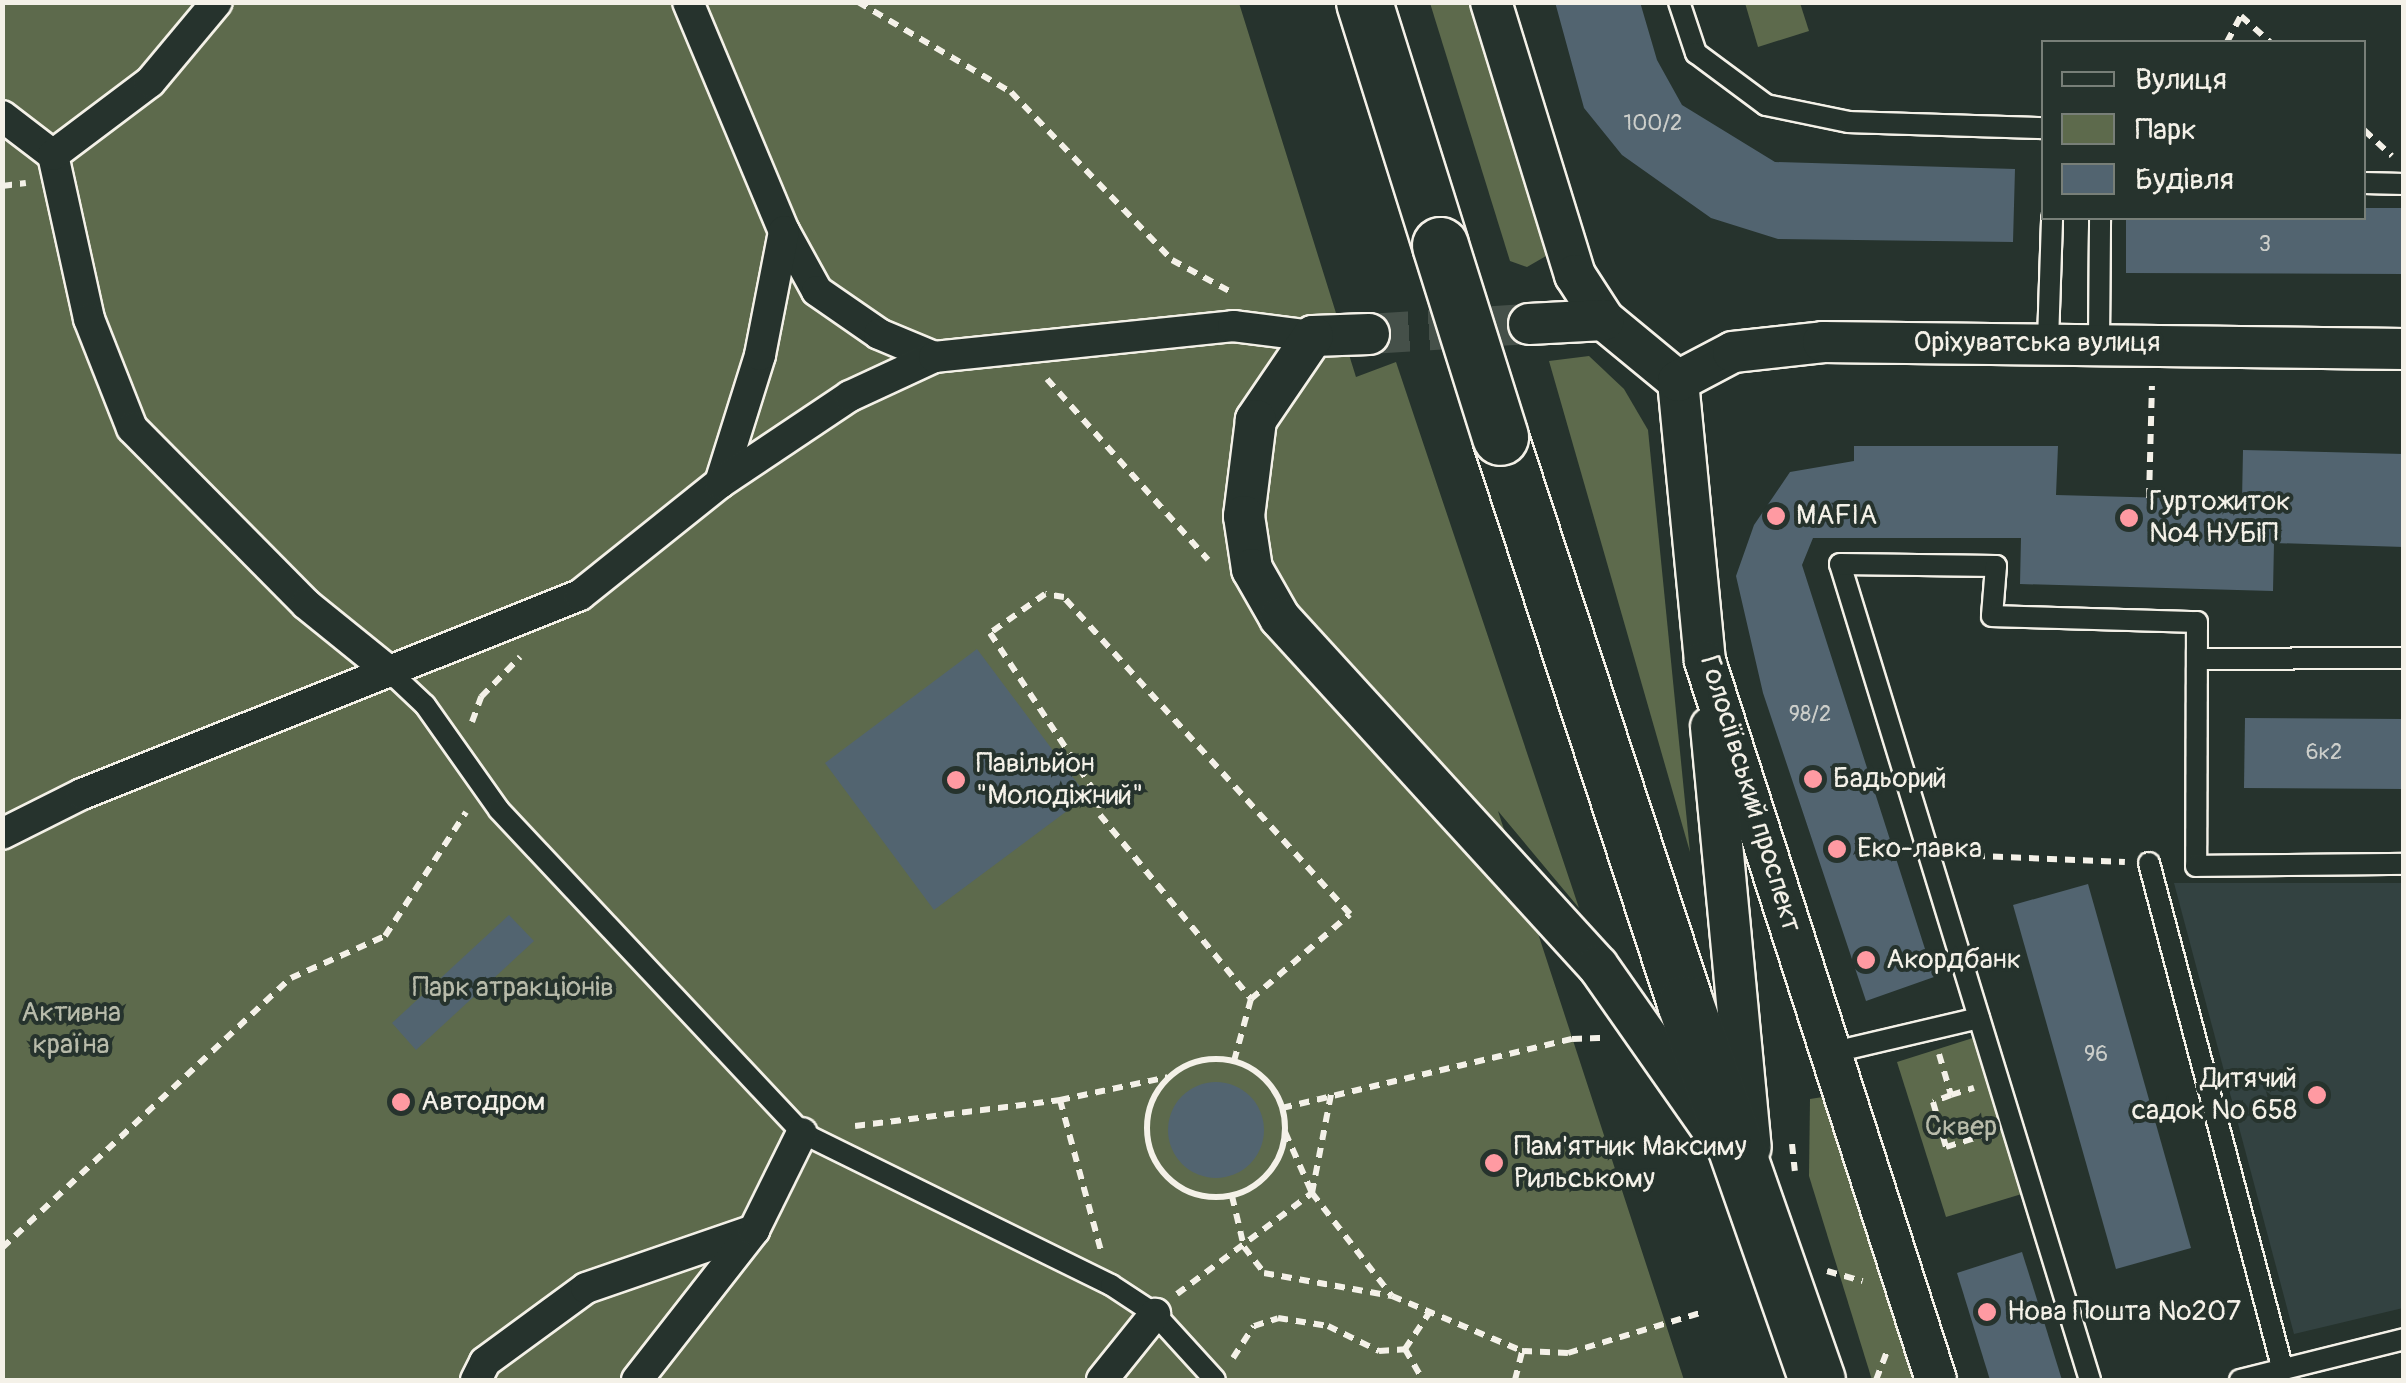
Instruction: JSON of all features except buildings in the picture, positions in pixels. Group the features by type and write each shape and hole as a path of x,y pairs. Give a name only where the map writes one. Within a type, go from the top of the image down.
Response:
{"highway":[{"path":"1364,2 1500,436 1685,1003 1755,1191 1817,1380"}],"street":[{"path":"53,155 150,82 216,2"},
{"path":"688,2 784,231 817,291 879,334 934,357"},
{"path":"1491,2 1575,275 1604,320 1678,381"},
{"path":"2,116 53,155 90,318 132,428 306,604 390,672"},
{"path":"720,483 760,355 784,231"},
{"path":"1528,324 1604,320"},
{"path":"2,834 82,794 580,595 720,483 850,396 934,357 1233,326 1313,336 1370,334"},
{"path":"1313,336 1256,420 1244,516 1252,569 1280,618 1598,966 1755,1191"},
{"name":"Оріхуватська вулиця","path":"1678,381 1733,352 1823,342 2099,341 2404,349"},
{"name":"Голосіївський проспект","path":"1678,381 1705,661 1936,1380"},
{"path":"1705,661 1755,1191"},
{"path":"637,1380 754,1230 802,1133"},
{"path":"476,1380 485,1362 586,1288 754,1230"},
{"path":"1102,1380 1156,1314"}],"lane":[{"path":"1679,2 1696,54 1766,105 1849,122 2041,128"},
{"path":"2366,183 2404,184"},
{"path":"2048,341 2052,220"},
{"path":"2099,341 2100,220"},
{"path":"2090,1380 1840,564 1996,566 1992,616 2197,622 2196,866 2404,864"},
{"path":"2198,659 2404,658"},
{"path":"390,672 461,753 499,810 802,1133 1111,1286 1156,1314 1215,1380"},
{"path":"2149,864 2283,1370"},
{"path":"1830,1054 1980,1018"},
{"path":"2240,1380 2404,1339"}],"path":[{"path":"858,2 1012,92 1172,260 1250,302"},
{"path":"2228,40 2241,16 2268,40"},
{"path":"2366,132 2404,167"},
{"path":"1019,348 1208,560"},
{"path":"2149,498 2152,386"},
{"path":"1234,1061 1251,999 1350,914 1064,597 1045,594 990,633 1099,798 1100,814 1251,999"},
{"path":"461,753 481,698 530,646"},
{"path":"2,1248 291,978 385,936 484,786"},
{"path":"1928,854 2149,864"},
{"path":"1931,1029 1951,1095"},
{"path":"1282,1108 1572,1039 1612,1038"},
{"path":"802,1133 1060,1100 1169,1076 1189,1064 1234,1061 1264,1079 1282,1108 1285,1131 1312,1193 1392,1296"},
{"path":"1169,1076 1148,1116 1154,1161 1187,1192 1232,1196 1270,1172 1285,1131"},
{"path":"1979,1103 1974,1088 1933,1102 1946,1147 1988,1134 1983,1119"},
{"path":"1156,1314 1312,1193 1331,1094"},
{"path":"1060,1100 1111,1286"},
{"path":"1232,1196 1244,1248 1264,1273 1392,1296 1522,1351 1568,1353 1703,1312"},
{"path":"1231,1361 1254,1326 1278,1318 1328,1326 1379,1352 1405,1349 1429,1313"},
{"path":"1405,1349 1423,1380"},
{"path":"1516,1380 1522,1351"}],"shaded area":[{"name":"Дитячий садок № 658","path":"2174,883 2403,883 2403,1308 2294,1334"}],"green space":[{"path":"3,3 1239,3 1356,377 1396,362 1579,908 1498,811 1684,1380 3,1380"},
{"path":"1430,3 1474,3 1553,252 1527,267 1510,261"},
{"path":"1745,3 1800,3 1809,31 1758,47"},
{"path":"1589,356 1624,389 1648,430 1690,852 1549,361"},
{"name":"Сквер","path":"1976,1037 2025,1193 1946,1217 1897,1062"},
{"path":"1829,1096 1920,1380 1872,1380 1809,1176 1810,1099"}],"tunnel":[{"path":"1369,334 1529,324"}],"place":[{"name":"MAFIA","path":"1776,516"},
{"name":"Гуртожиток №4 НУБіП","path":"2129,518"},
{"name":"Бадьорий","path":"1813,779"},
{"name":"Павільйон \"Молодіжний\"","path":"956,780"},
{"name":"Еко-лавка","path":"1837,849"},
{"name":"Акордбанк","path":"1866,960"},
{"name":"Дитячий садок № 658","path":"2317,1095"},
{"name":"Автодром","path":"401,1102"},
{"name":"Пам'ятник Максиму Рильському","path":"1494,1163"},
{"name":"Нова Пошта №207","path":"1987,1312"}],"park label":[{"name":"Парк атракціонів","path":"513,988"},
{"name":"Активна країна","path":"71,1029"}]}
